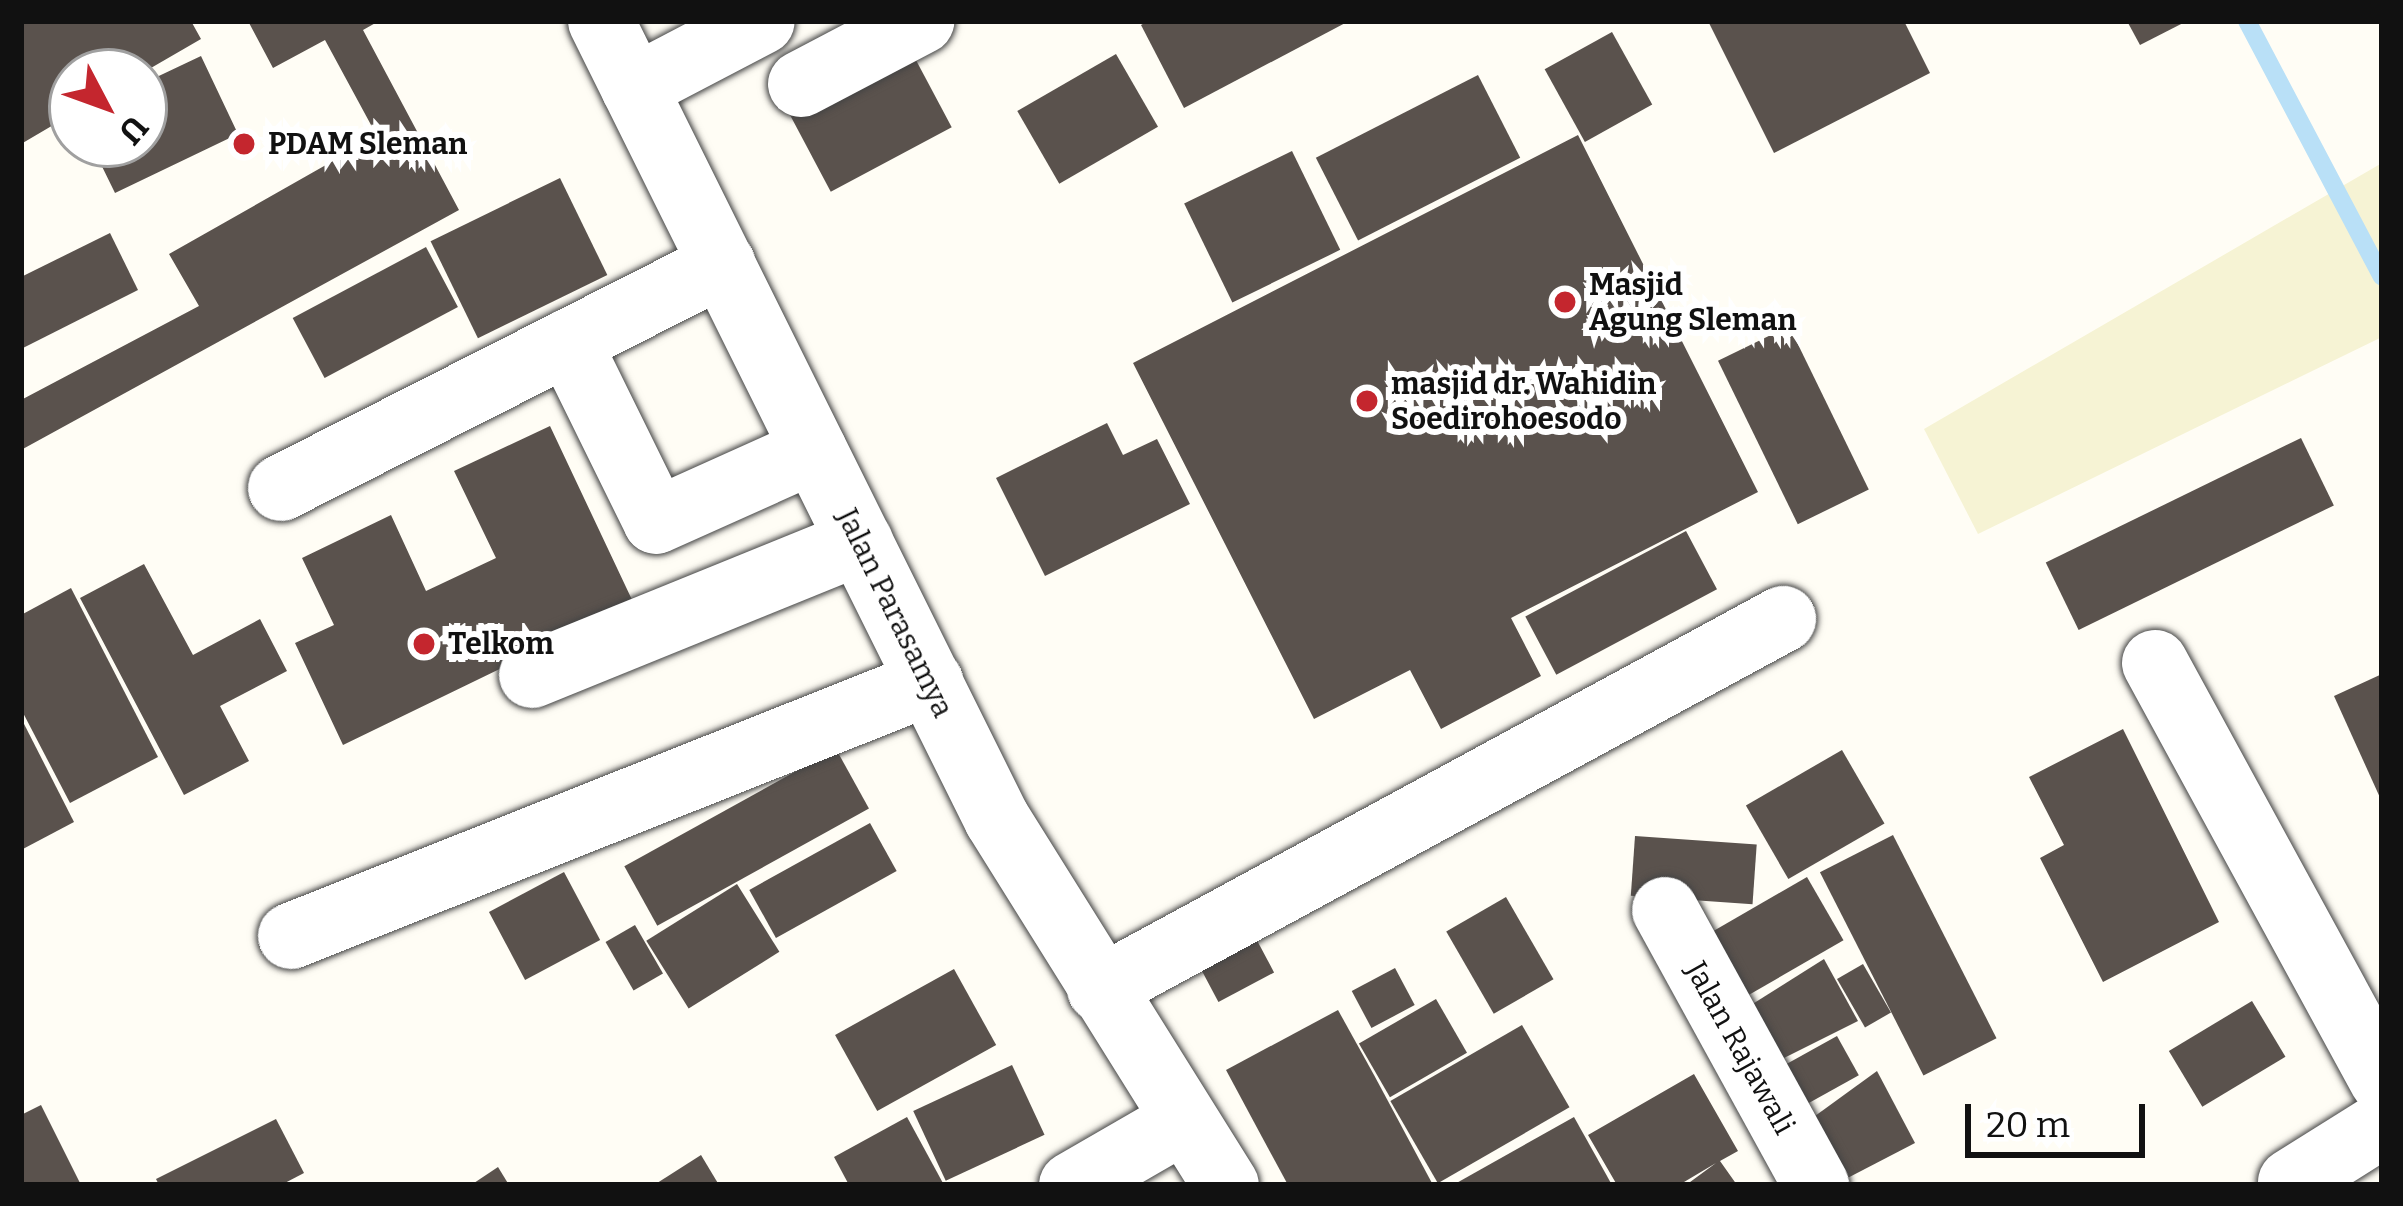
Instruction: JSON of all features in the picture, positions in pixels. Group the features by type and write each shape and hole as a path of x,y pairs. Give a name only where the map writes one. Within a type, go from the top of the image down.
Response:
{"street":[{"name":"Jalan Parasamya","path":"601,21 997,819 1181,1122 1226,1185"},
{"path":"634,88 762,21"},
{"path":"801,85 921,21"},
{"path":"281,488 722,264"},
{"path":"568,342 656,521 814,450"},
{"path":"532,675 860,542"},
{"path":"1100,989 1783,619"},
{"path":"2155,663 2382,1080"},
{"path":"291,936 930,682"},
{"name":"Jalan Rajawali","path":"1664,910 1816,1185"},
{"path":"1072,1185 1181,1122"},
{"path":"2290,1184 2382,1125"}],"shaded area":[{"path":"2382,163 2382,337 1978,534 1924,429"}],"building":[{"path":"21,21 191,21 201,39 168,58 168,48 48,48 48,128 21,144"},
{"path":"248,21 379,21 363,30 459,210 21,450 21,400 199,306 169,254 377,136 325,40 273,68"},
{"path":"1148,21 1349,21 1184,108 1141,25"},
{"path":"1708,21 1904,21 1930,73 1774,153"},
{"path":"2127,21 2187,21 2140,45"},
{"path":"1612,32 1652,105 1585,142 1545,69"},
{"path":"909,47 952,127 831,192 788,111"},
{"path":"1116,54 1158,127 1059,184 1017,111"},
{"path":"201,56 238,134 168,168 168,72"},
{"path":"1478,75 1520,158 1358,240 1316,158"},
{"path":"1578,135 1758,492 1511,618 1541,676 1441,729 1410,670 1314,719 1133,363"},
{"path":"1292,151 1340,250 1232,302 1184,204"},
{"path":"103,168 167,168 115,193"},
{"path":"560,178 607,275 478,338 431,241"},
{"path":"110,233 138,290 21,349 21,277"},
{"path":"426,247 458,307 325,378 293,318"},
{"path":"1789,326 1869,490 1798,524 1718,361"},
{"path":"1107,423 1123,455 1157,439 1190,504 1045,576 996,478"},
{"path":"550,426 634,604 343,745 295,643 334,625 302,558 391,515 426,591 496,558 454,471"},
{"path":"2301,438 2334,505 2079,630 2046,562"},
{"path":"1686,531 1717,589 1556,675 1525,616"},
{"path":"144,564 193,655 260,619 287,671 220,706 249,761 184,795 80,598"},
{"path":"71,588 158,757 70,803 21,709 21,615"},
{"path":"2382,674 2382,802 2334,696"},
{"path":"21,718 74,822 21,850"},
{"path":"2123,729 2219,922 2103,982 2040,858 2064,845 2029,777"},
{"path":"836,749 869,808 657,926 624,866"},
{"path":"1842,750 1884,824 1788,879 1746,806"},
{"path":"870,823 897,871 776,938 749,890"},
{"path":"1893,835 1997,1038 1923,1075 1820,872"},
{"path":"1635,836 1757,845 1753,904 1631,896"},
{"path":"564,872 600,940 525,980 489,912"},
{"path":"1807,877 1844,940 1740,1000 1703,937"},
{"path":"737,884 779,952 689,1009 646,941"},
{"path":"1506,897 1554,979 1494,1014 1446,931"},
{"path":"635,925 663,973 634,990 606,942"},
{"path":"1252,931 1274,972 1218,1002 1196,961"},
{"path":"1824,959 1858,1021 1770,1065 1743,1010"},
{"path":"1863,964 1891,1012 1865,1027 1837,979"},
{"path":"1395,968 1415,1005 1371,1028 1352,991"},
{"path":"954,969 996,1045 877,1111 835,1035"},
{"path":"1436,999 1467,1053 1390,1097 1359,1044"},
{"path":"2252,1001 2285,1057 2202,1107 2169,1051"},
{"path":"1338,1010 1433,1185 1288,1185 1226,1070"},
{"path":"1522,1025 1570,1107 1438,1183 1390,1101"},
{"path":"1837,1036 1859,1075 1798,1109 1776,1070"},
{"path":"1012,1065 1045,1135 946,1181 913,1111"},
{"path":"1877,1071 1915,1143 1836,1184 1804,1124"},
{"path":"1694,1074 1738,1151 1720,1161 1737,1185 1686,1185 1716,1163 1679,1185 1617,1185 1588,1135"},
{"path":"41,1105 81,1185 21,1185 21,1115"},
{"path":"907,1117 944,1185 849,1185 834,1157"},
{"path":"1574,1117 1612,1185 1453,1185 1485,1167"},
{"path":"276,1119 304,1173 281,1185 159,1185 156,1179"},
{"path":"701,1155 719,1185 654,1185"},
{"path":"498,1167 509,1185 471,1185"}],"waterway":[{"path":"2247,21 2382,277"}],"place":[{"name":"PDAM Sleman","path":"244,144"},
{"name":"Masjid Agung Sleman","path":"1565,302"},
{"name":"masjid dr. Wahidin Soedirohoesodo","path":"1367,401"},
{"name":"Telkom","path":"424,644"}]}
